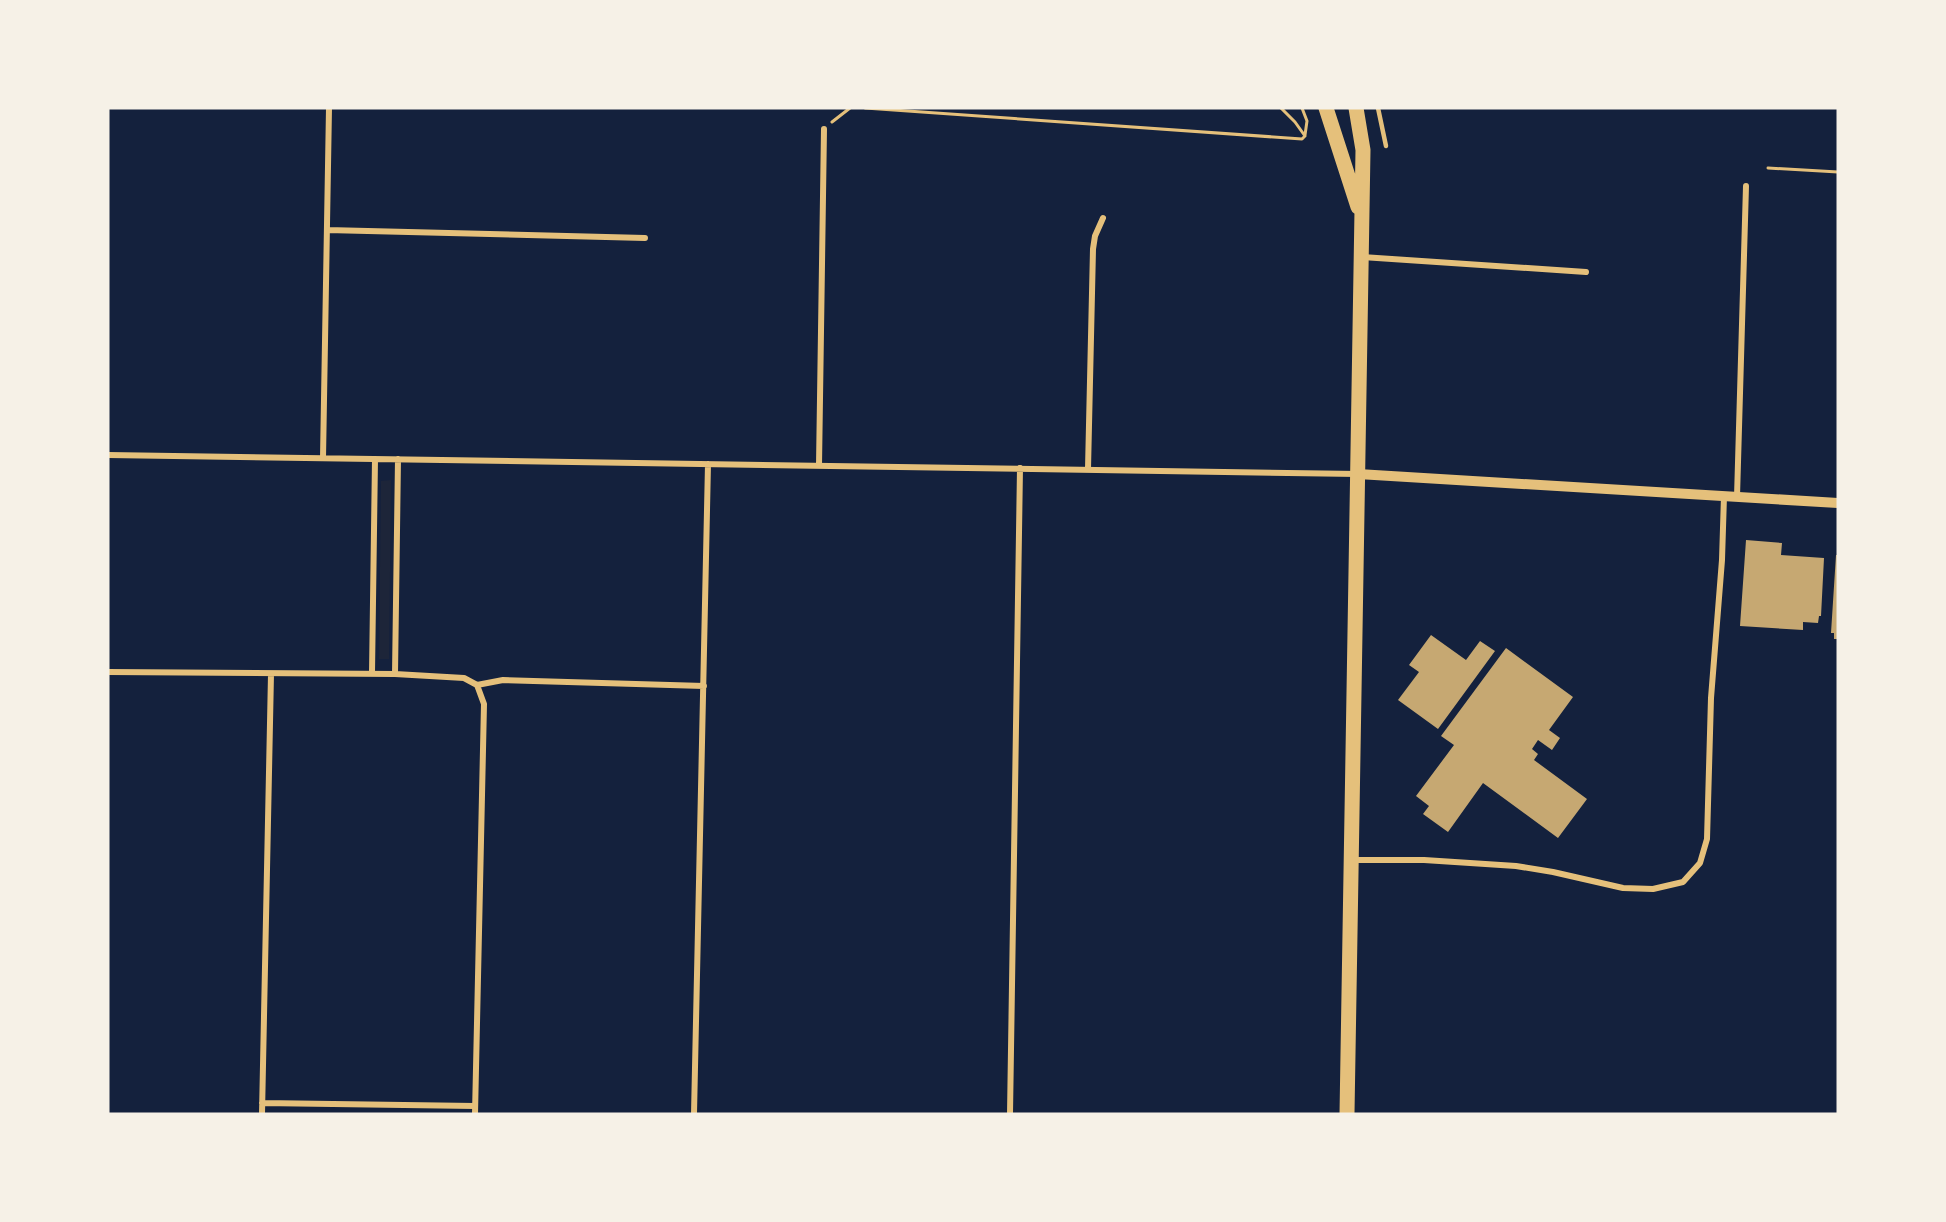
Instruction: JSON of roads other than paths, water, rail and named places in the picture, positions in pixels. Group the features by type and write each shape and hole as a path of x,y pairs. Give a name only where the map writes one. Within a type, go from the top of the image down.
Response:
{"main road":[{"path":"1326,108 1362,219"},
{"path":"1347,1114 1363,150 1356,108"}],"street":[{"path":"323,458 329,108"},
{"path":"819,465 824,129"},
{"path":"1737,497 1746,186"},
{"path":"1088,470 1093,249 1095,236 1103,218"},
{"path":"327,230 645,238"},
{"path":"1362,257 1586,272"},
{"path":"108,455 1358,474 1838,503"},
{"path":"372,673 375,459"},
{"path":"395,674 398,459"},
{"path":"694,1114 708,464"},
{"path":"1010,1114 1020,468"},
{"path":"1351,860 1446,861 1516,866 1623,888 1653,889 1683,882 1700,863 1707,838 1711,698 1720,590 1724,496"},
{"path":"108,672 372,673 464,678 477,685 503,680 704,686"},
{"path":"262,1114 271,674"},
{"path":"475,1114 484,704 477,685"},
{"path":"262,1104 476,1106"}],"lane":[{"path":"1378,108 1386,146"}]}
